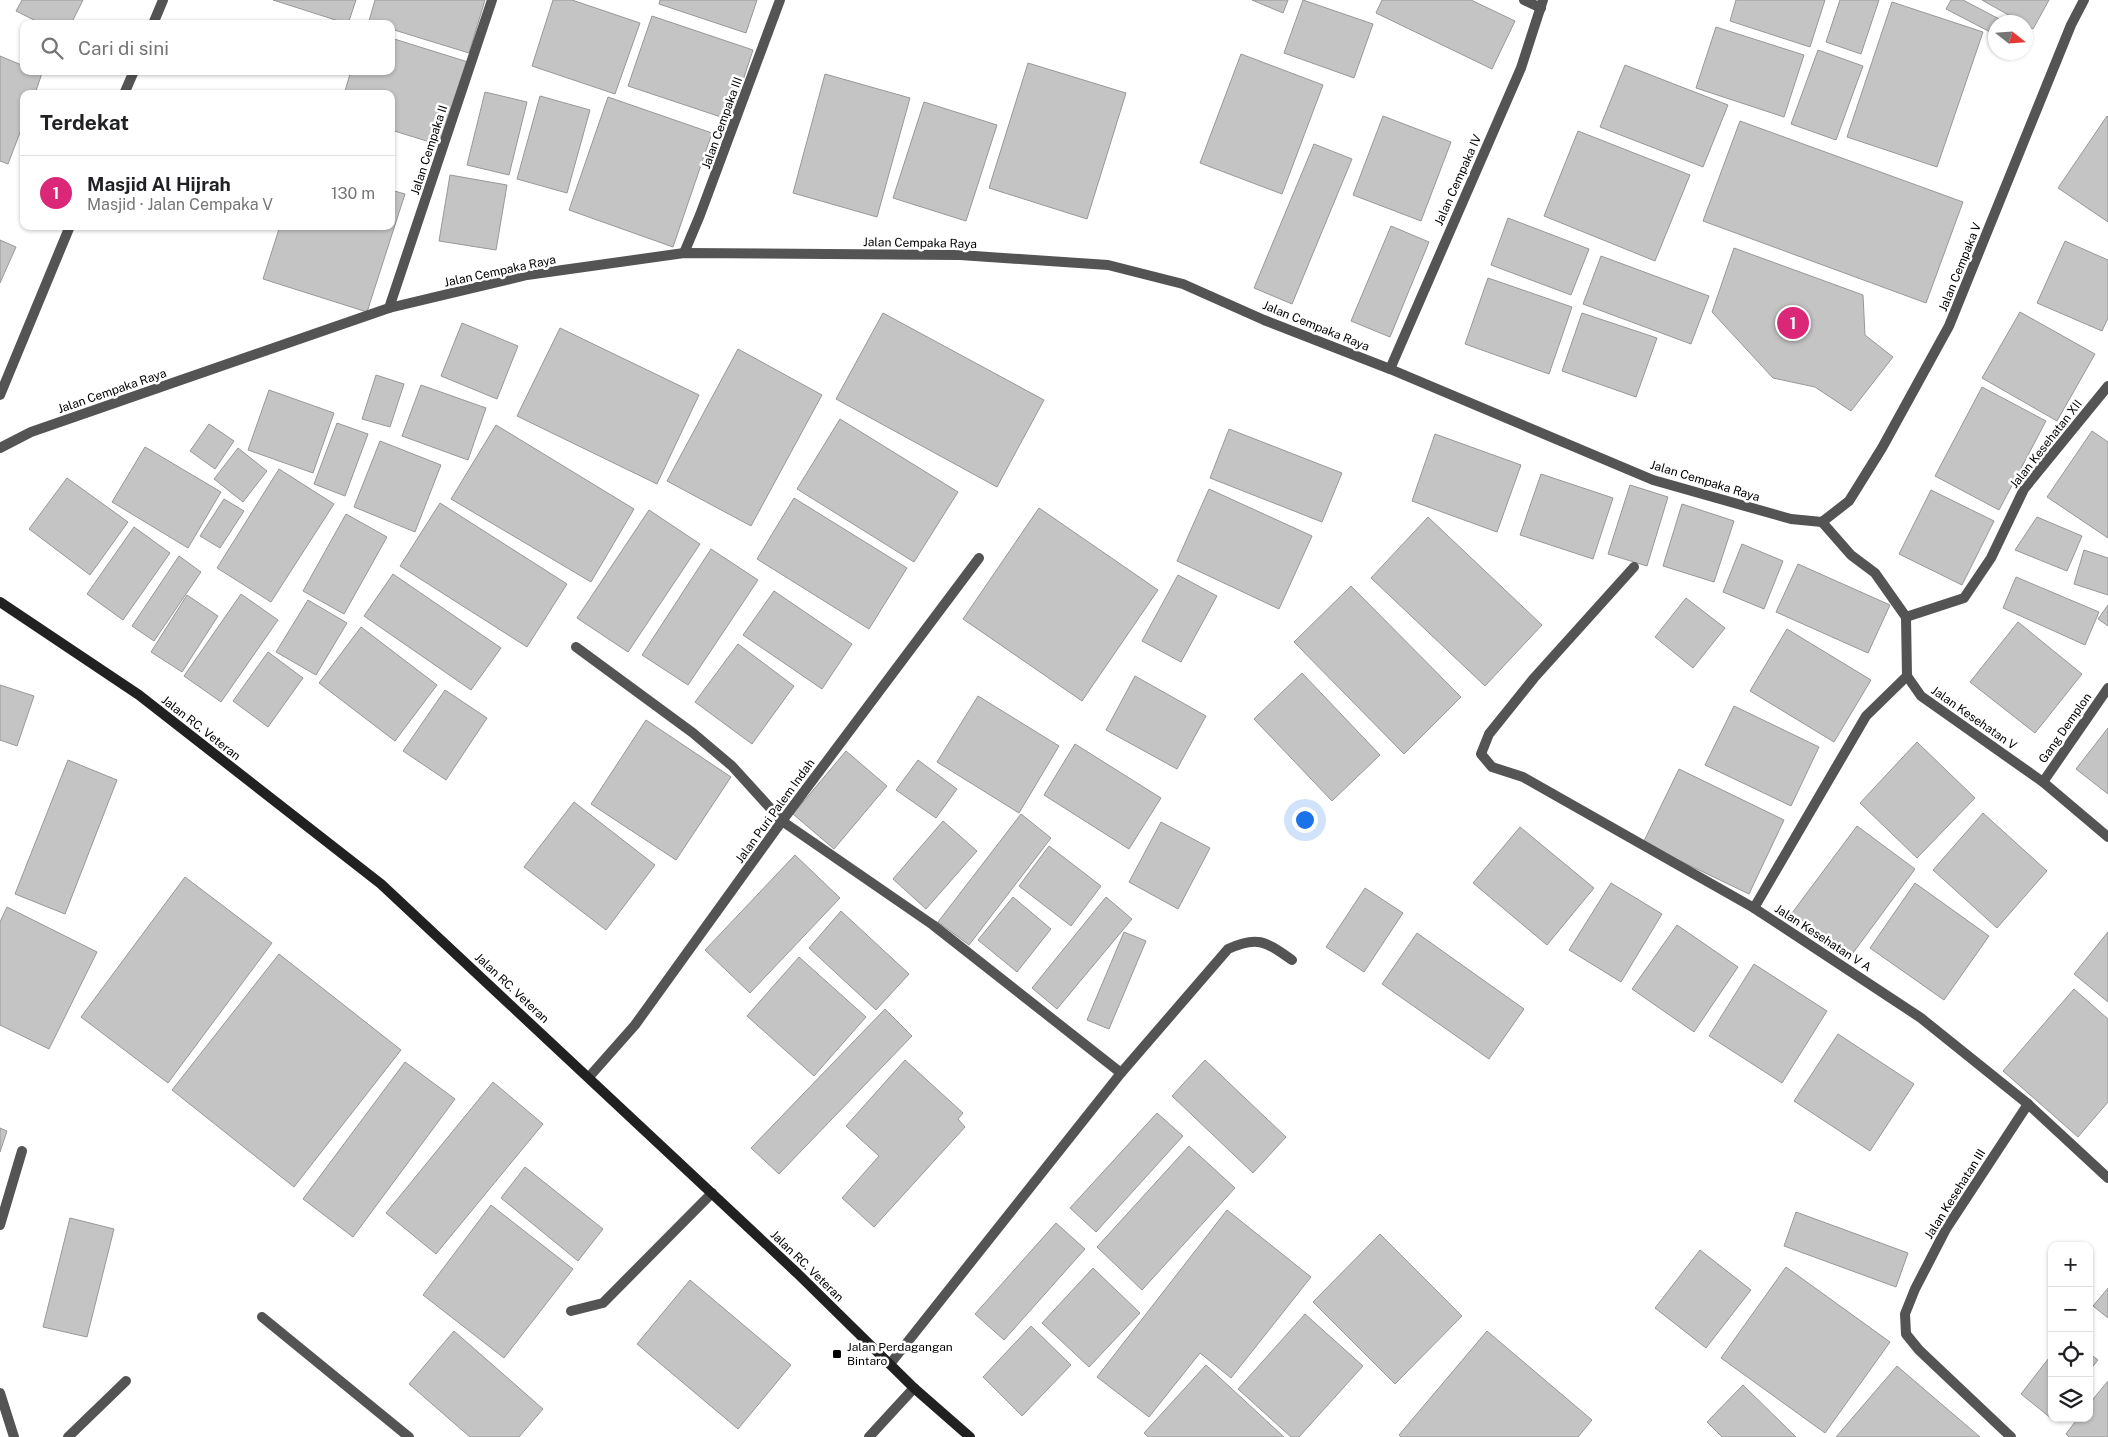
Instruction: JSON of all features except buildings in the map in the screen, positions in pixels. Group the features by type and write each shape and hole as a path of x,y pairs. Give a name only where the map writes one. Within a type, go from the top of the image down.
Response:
{"main road":[{"name":"Jalan RC. Veteran","path":"0,602 138,695 381,884 589,1076 914,1388 970,1437"}],"street":[{"path":"155,20 163,0"},
{"name":"Jalan Cempaka II","path":"389,308 492,0"},
{"name":"Jalan Cempaka III","path":"684,253 780,0"},
{"path":"1524,0 1542,4"},
{"name":"Jalan Cempaka V","path":"1822,522 1849,501 1882,448 1949,326 2071,25 2084,0"},
{"name":"Jalan Cempaka IV","path":"1390,369 1521,68 1542,4"},
{"path":"126,90 132,75"},
{"path":"0,395 68,230"},
{"name":"Jalan Cempaka Raya","path":"0,448 31,432 389,308 527,275 684,253 960,255 1108,265 1183,284 1264,320 1390,369 1653,480 1791,520 1822,522"},
{"name":"Jalan Kesehatan XII","path":"1906,617 1964,598 1991,558 2024,489 2108,386"},
{"path":"1822,522 1851,555 1875,573 1906,617 1907,676"},
{"name":"Jalan Puri Palem Indah","path":"589,1076 635,1025 782,821 979,558"},
{"path":"1634,567 1534,678 1489,734 1481,754 1492,767 1524,777 1754,908"},
{"path":"576,646 693,733 732,766 782,821 933,925 1121,1074"},
{"name":"Jalan Kesehatan V A","path":"1907,676 1866,716 1754,908 1921,1018 2028,1104 2108,1178"},
{"name":"Jalan Kesehatan V","path":"1907,676 1921,696 2042,782 2108,837"},
{"name":"Gang Demplon","path":"2042,782 2108,688"},
{"path":"890,1364 1121,1074 1228,948 1245,941 1267,943 1292,960"},
{"name":"Jalan Kesehatan III","path":"2011,1437 1919,1350 1906,1334 1905,1314 1915,1289 1946,1229 2028,1104"},
{"path":"0,1225 22,1151"},
{"path":"571,1311 603,1303 712,1193"},
{"path":"262,1317 409,1437"},
{"path":"68,1437 126,1381"},
{"path":"869,1437 914,1388"},
{"path":"0,1393 14,1437"}],"place":[{"name":"Masjid Al Hijrah","path":"1793,323"},
{"name":"Jalan Perdagangan Bintaro","path":"837,1354"}]}
